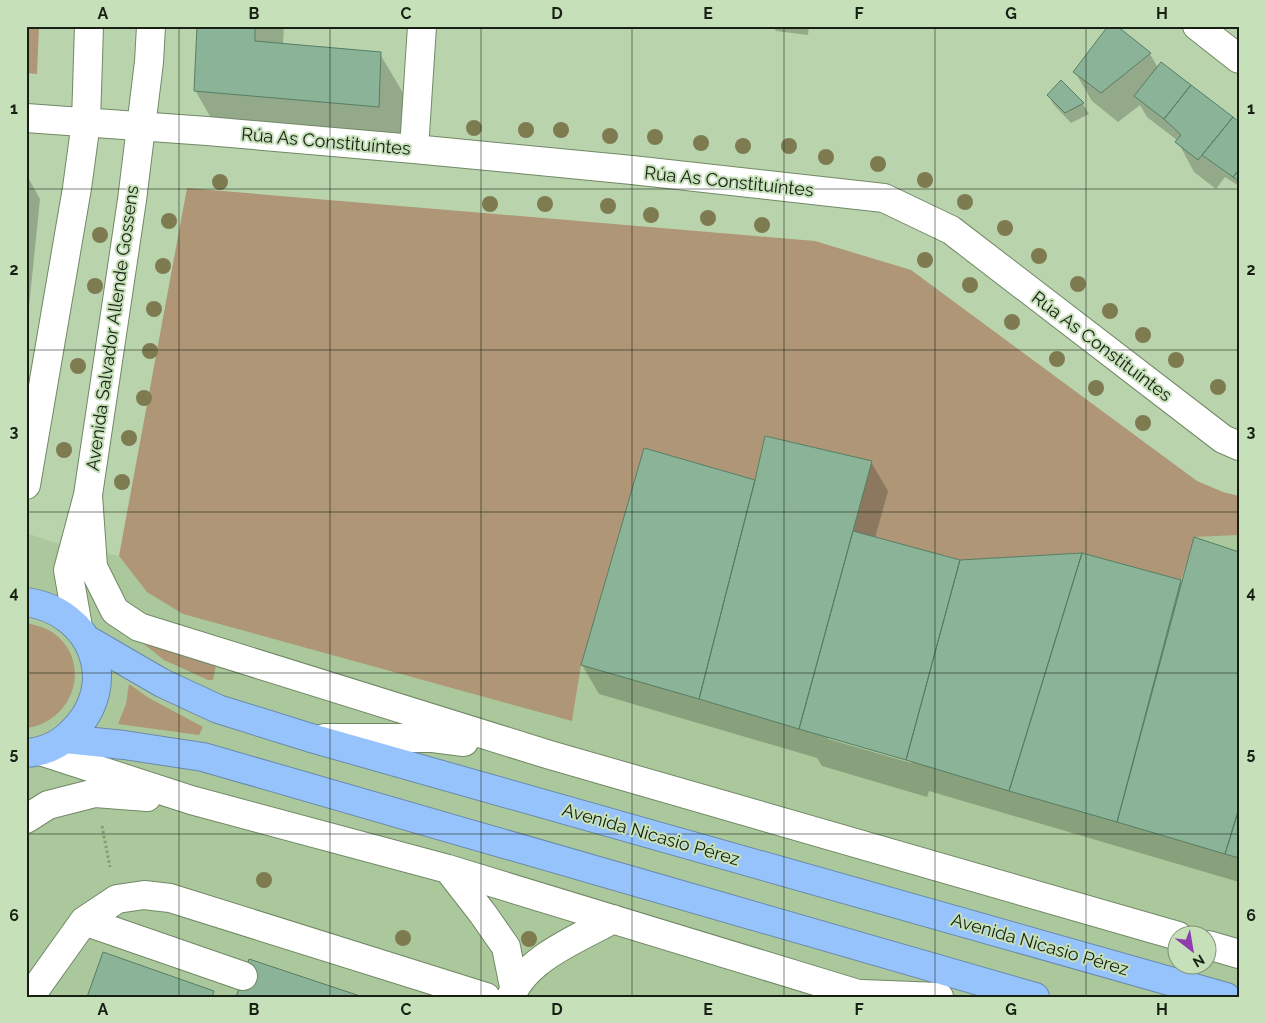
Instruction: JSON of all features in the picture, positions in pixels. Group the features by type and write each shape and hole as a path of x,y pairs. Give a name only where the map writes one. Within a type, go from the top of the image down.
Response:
{"highway":[{"name":"Avenida Nicasio Pérez","path":"26,602 43,604 62,613 83,634 162,683 218,709 311,738 1226,997"},
{"path":"30,753 65,739 81,724 92,704 97,683 95,661 83,634"},
{"path":"65,739 124,745 203,757 1035,997"}],"street":[{"path":"27,480 78,188 86,122 89,26"},
{"name":"Avenida Salvador Allende Gossens","path":"83,634 68,570 88,495 132,200 149,62 150,26"},
{"path":"414,149 422,26"},
{"path":"1197,26 1239,59"},
{"name":"Rúa As Constituíntes","path":"26,118 414,149 642,171 884,198 951,230 1223,439 1239,446"},
{"path":"88,495 93,567 115,611 139,627 550,755 1168,933"},
{"path":"311,738 434,738 550,755"},
{"path":"30,753 191,800 448,869 865,995 939,997"},
{"path":"26,818 48,805 95,793 191,800"},
{"path":"448,869 506,947 513,992"},
{"path":"38,995 84,921 117,899 144,895 170,898 486,997"},
{"path":"513,992 541,958 613,919"},
{"path":"84,921 243,976"},
{"path":"1218,948 1239,954"}],"path":[{"path":"101,824 111,869"}],"shaded area":[{"path":"26,26 39,26 37,74 26,73"},
{"path":"187,188 815,241 911,270 1197,481 1223,492 1239,496 1239,535 1195,537 1181,580 1082,553 960,560 853,531 871,461 765,436 755,480 644,448 581,665 572,721 183,614 147,592 119,556"},
{"path":"765,436 1194,537 1239,535 1239,997 26,997 26,533 56,543 119,556 147,592 572,720 581,665 644,448 755,480"},
{"path":"26,623 49,630 65,644 72,658 75,674 73,689 66,703 56,715 43,723 26,728"},
{"path":"135,637 216,665 213,680 208,680 164,660"},
{"path":"129,684 149,698 203,727 199,735 118,724 126,704"}],"building":[{"path":"197,26 255,26 255,41 381,52 379,107 194,91"},
{"path":"1108,26 1117,26 1151,53 1101,93 1073,72"},
{"path":"1161,62 1191,85 1164,119 1134,96"},
{"path":"1061,80 1084,103 1065,113 1047,95"},
{"path":"1191,85 1233,117 1198,160 1175,142 1181,135 1164,119"},
{"path":"1233,117 1239,122 1239,170 1233,177 1202,155"},
{"path":"1239,170 1239,181 1233,177"},
{"path":"765,436 872,461 799,729 699,699"},
{"path":"644,448 755,480 699,699 581,665"},
{"path":"853,531 960,560 906,760 799,729"},
{"path":"1194,537 1239,552 1239,808 1225,854 1117,822"},
{"path":"1082,553 1009,791 906,760 960,560"},
{"path":"1082,553 1181,580 1117,822 1009,791"},
{"path":"1239,809 1239,858 1225,854"},
{"path":"103,952 214,991 212,997 87,997"},
{"path":"249,959 363,997 236,997"}]}
